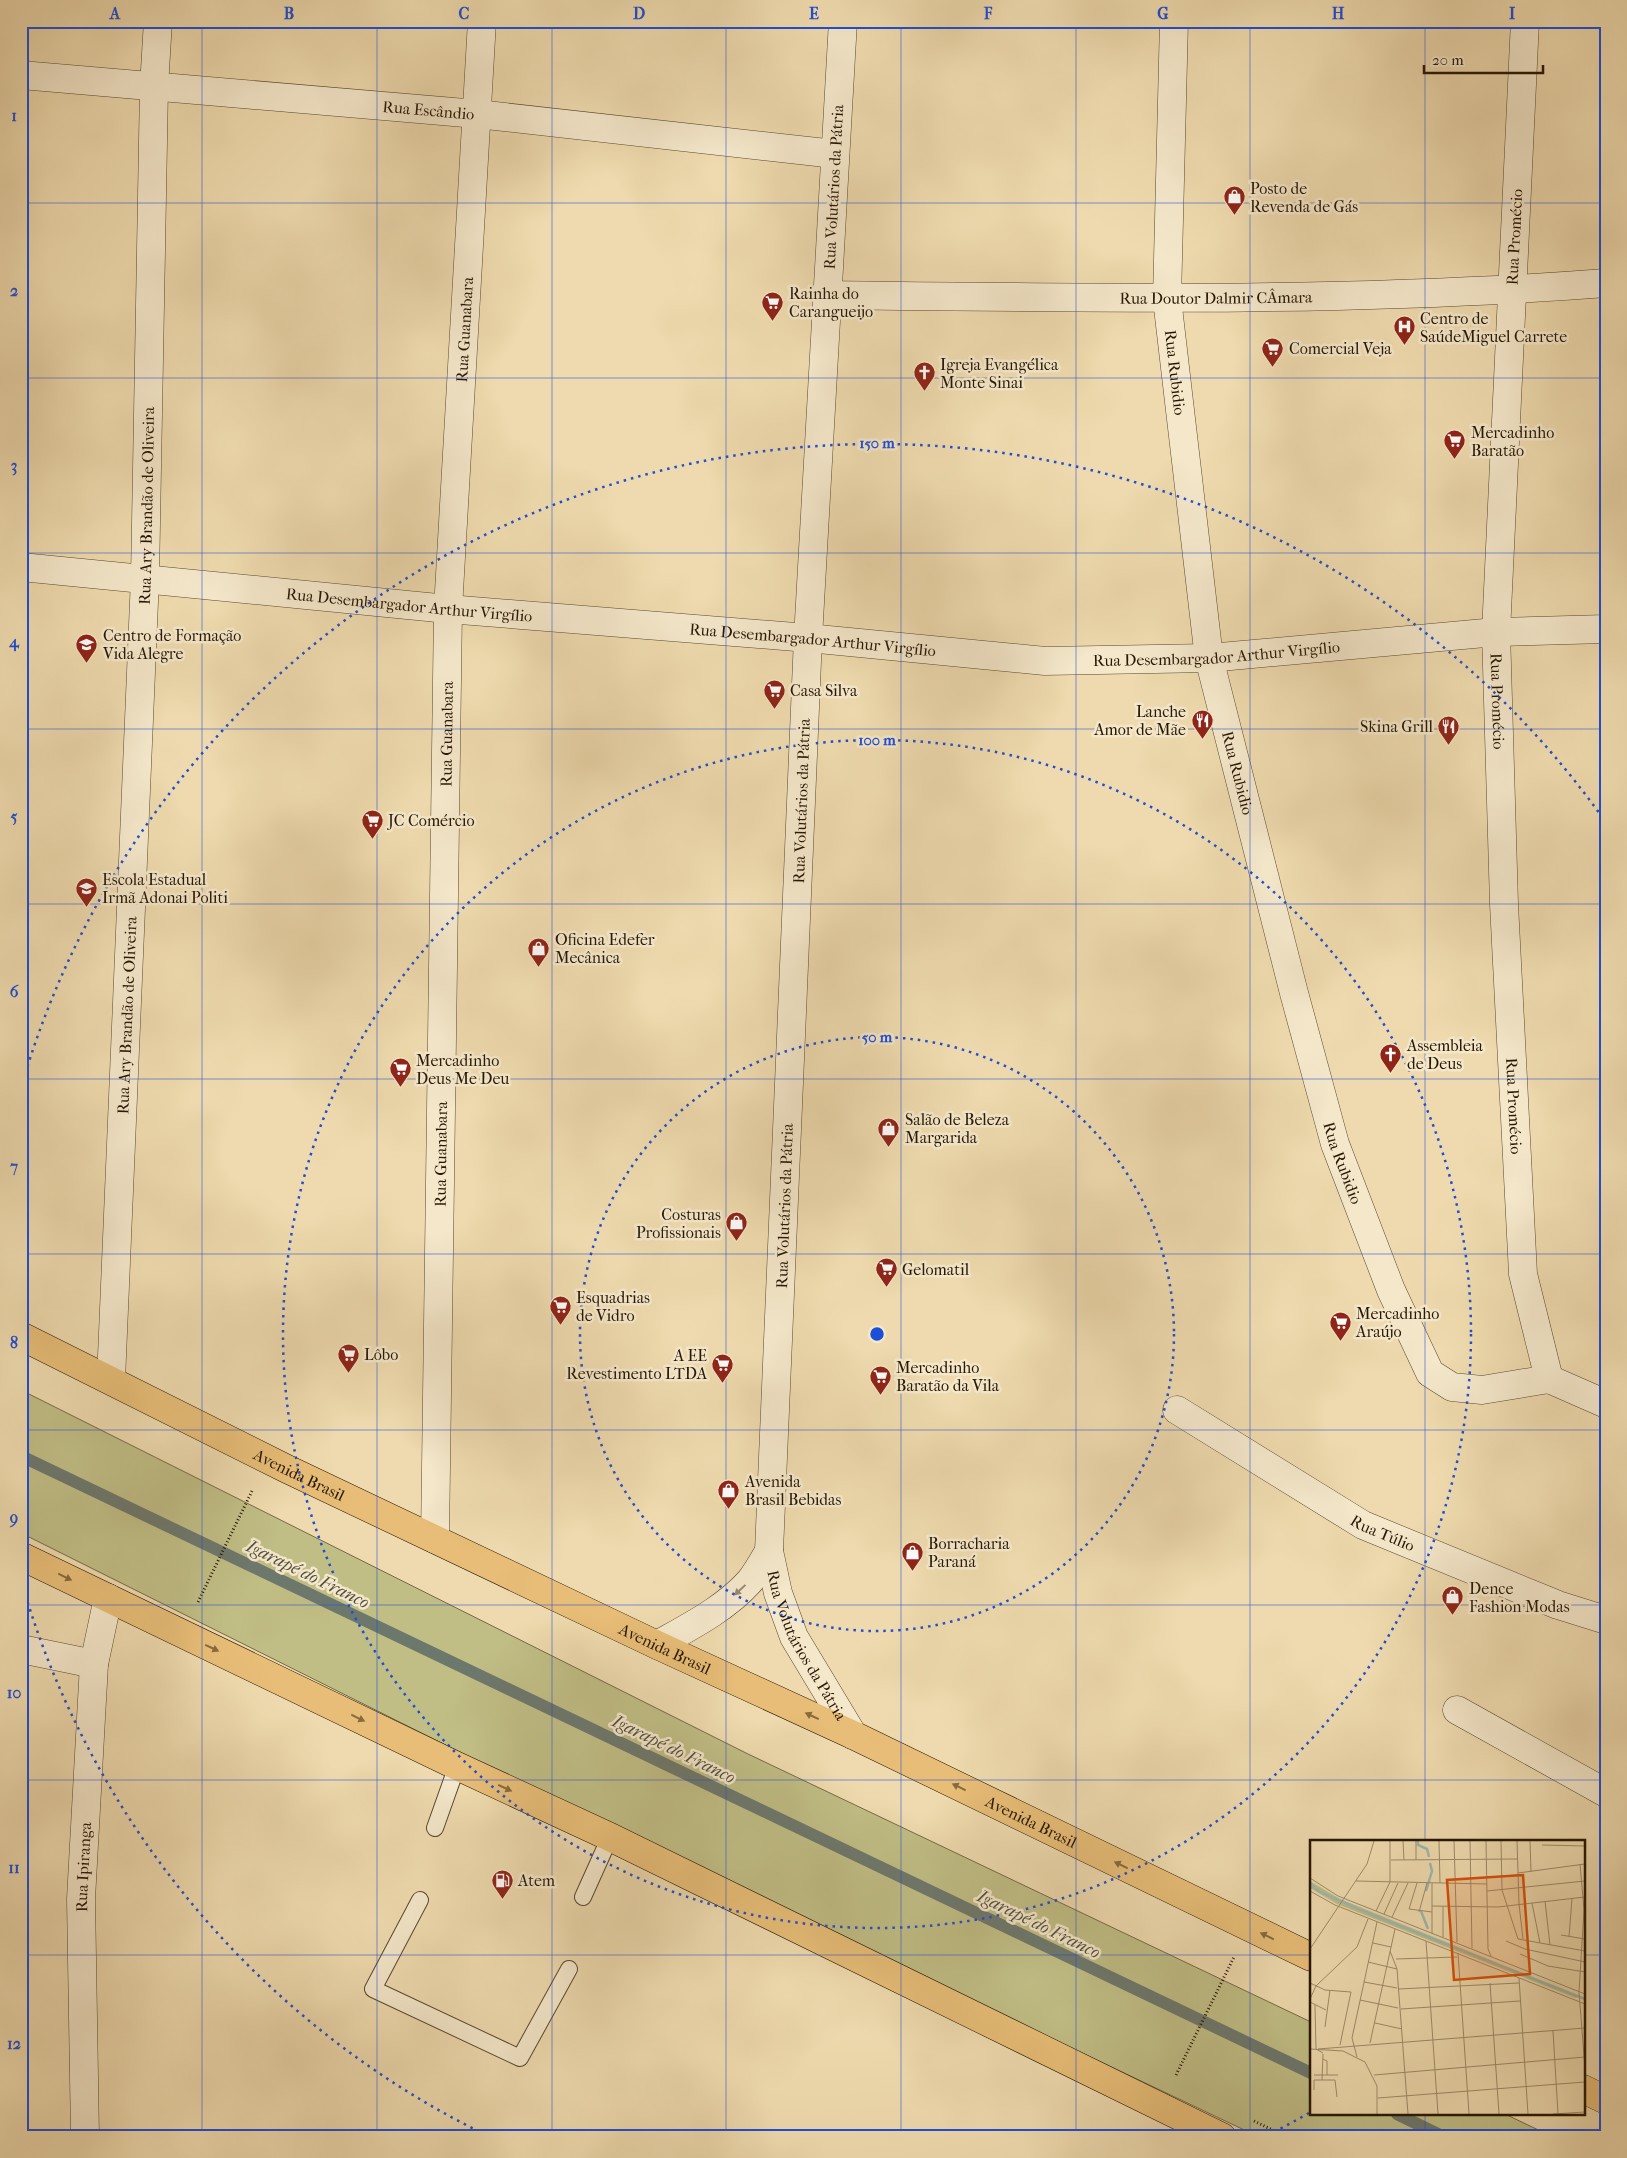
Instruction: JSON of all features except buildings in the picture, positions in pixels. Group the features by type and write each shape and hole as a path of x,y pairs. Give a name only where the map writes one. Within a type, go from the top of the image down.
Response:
{"highway":[{"name":"Avenida Brasil","path":"21,1336 287,1468 656,1645 853,1735 1310,1958"},
{"path":"21,1556 457,1766 610,1837 1222,2137"},
{"path":"1584,2090 1606,2100"}],"street":[{"name":"Rua Ary Brandão de Oliveira","path":"111,1380 145,578 154,87 158,21"},
{"name":"Rua Guanabara","path":"435,1539 448,609 482,21"},
{"name":"Rua Volutários da Pátria","path":"843,21 826,294 808,638 769,1551 778,1593 794,1637 853,1735"},
{"name":"Rua Rubidio","path":"1174,21 1168,299 1208,658 1335,1144 1391,1290 1430,1373 1452,1387 1482,1390 1549,1379"},
{"name":"Rua Promécio","path":"1525,21 1496,632 1504,904 1523,1274 1549,1379"},
{"name":"Rua Escândio","path":"21,75 477,114 835,154"},
{"name":"Rua Doutor Dalmir CÂmara","path":"826,294 1168,299 1511,290 1606,283"},
{"name":"Rua Desembargador Arthur Virgílio","path":"21,567 448,609 808,638 1045,661 1208,658 1496,632 1606,629"},
{"path":"1549,1379 1606,1404"},
{"name":"Rua Túlio","path":"1177,1410 1363,1525 1558,1605 1606,1620"},
{"name":"Rua Volutários da Pátria","path":"656,1645 694,1625 726,1603 750,1580 769,1551"},
{"name":"Rua Ipiranga","path":"85,2137 81,1899 94,1664 108,1598"},
{"path":"21,1649 94,1664"},
{"path":"1457,1710 1606,1793"}],"lane":[{"path":"435,1828 457,1766"},
{"path":"583,1897 610,1837"},
{"path":"420,1900 373,1989 520,2058 569,1969"}],"path":[{"path":"195,1609 253,1490"},
{"path":"1180,2067 1230,1965"}],"shaded area":[{"path":"21,1390 748,1754 1310,2022 1310,2116 1509,2116 1553,2137 1259,2137 680,1862 21,1533"}],"waterway":[{"name":"Igarapé do Franco","path":"21,1456 1310,2073"},
{"name":"Igarapé do Franco","path":"1401,2116 1444,2137"}],"place":[{"name":"Posto de Revenda de Gás","path":"1234,216"},
{"name":"Rainha do Carangueijo","path":"773,321"},
{"name":"Centro de SaúdeMiguel Carrete","path":"1404,346"},
{"name":"Comercial Veja","path":"1273,367"},
{"name":"Igreja Evangélica Monte Sinai","path":"924,392"},
{"name":"Mercadinho Baratão","path":"1455,460"},
{"name":"Centro de Formação Vida Alegre","path":"87,663"},
{"name":"Casa Silva","path":"774,709"},
{"name":"Lanche Amor de Mãe","path":"1202,739"},
{"name":"Skina Grill","path":"1449,745"},
{"name":"JC Comércio","path":"372,839"},
{"name":"Escola Estadual Irmã Adonai Politi","path":"86,907"},
{"name":"Oficina Edefer Mecânica","path":"539,967"},
{"name":"Assembleia de Deus","path":"1391,1073"},
{"name":"Mercadinho Deus Me Deu","path":"400,1088"},
{"name":"Salão de Beleza Margarida","path":"889,1147"},
{"name":"Costuras Profissionais","path":"737,1242"},
{"name":"Gelomatil","path":"886,1288"},
{"name":"Esquadrias de Vidro","path":"560,1325"},
{"name":"Mercadinho Araújo","path":"1340,1341"},
{"name":"Lôbo","path":"348,1373"},
{"name":"A EE Revestimento LTDA","path":"723,1383"},
{"name":"Mercadinho Baratão da Vila","path":"880,1395"},
{"name":"Avenida Brasil Bebidas","path":"729,1509"},
{"name":"Borracharia Paraná","path":"912,1571"},
{"name":"Dence Fashion Modas","path":"1453,1616"},
{"name":"Atem","path":"502,1899"}]}
